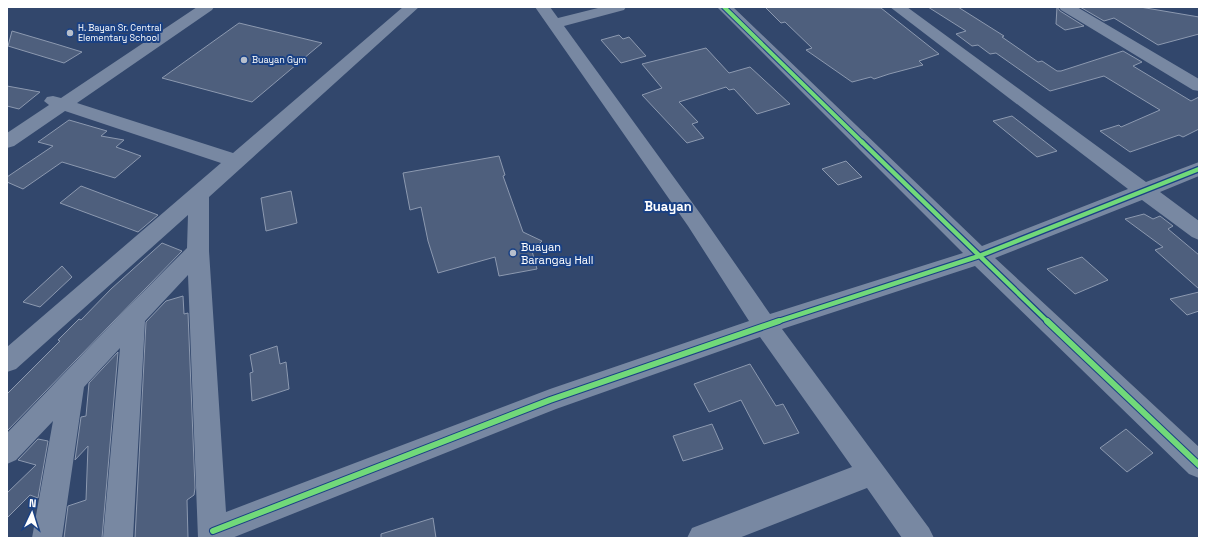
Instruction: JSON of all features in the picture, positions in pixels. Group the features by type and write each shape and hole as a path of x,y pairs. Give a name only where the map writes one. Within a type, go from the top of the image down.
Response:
{"street":[{"path":"10,135 196,7"},
{"path":"57,102 207,7"},
{"path":"7,362 412,7"},
{"path":"542,7 695,221 765,325 918,538"},
{"path":"555,24 619,7"},
{"path":"724,7 979,256 1199,465"},
{"path":"897,7 1145,190 1199,232"},
{"path":"1066,7 1199,86"},
{"path":"1097,7 1098,26"},
{"path":"57,102 236,161"},
{"path":"199,194 198,251 213,534 550,400 765,325 979,256 1199,169"},
{"path":"7,451 134,316 198,251"},
{"path":"118,538 134,316"},
{"path":"46,538 72,383"},
{"path":"702,538 872,473"}],"building":[{"path":"765,7 881,8 939,54 919,61 923,65 874,79 871,77 852,82 806,50 812,48 785,22 781,23"},
{"path":"928,7 958,7 1004,36 1002,37 1038,62 1042,61 1057,71 1123,51 1142,62 1133,66 1191,101 1199,97 1199,129 1183,137 1179,135 1130,152 1100,131 1119,125 1121,127 1160,110 1104,76 1050,91 996,53 990,54 978,45 972,46 956,34 966,31"},
{"path":"1057,7 1060,11 1084,26 1065,30 1056,24"},
{"path":"1080,7 1140,7 1199,17 1199,34 1158,45 1114,18 1104,21"},
{"name":"Buayan Gym","path":"239,23 322,43 252,102 162,78"},
{"path":"12,31 82,52 64,63 8,46"},
{"path":"619,35 623,39 629,37 646,56 621,63 601,40"},
{"path":"706,48 729,73 750,67 790,104 757,114 734,89 729,90 726,87 679,102 698,122 692,124 704,138 687,143 642,95 662,88 642,64"},
{"path":"7,86 40,92 19,109 7,106"},
{"path":"1012,116 1057,151 1037,157 993,121"},
{"path":"69,120 107,131 101,136 124,140 116,147 141,156 115,178 62,162 23,189 7,182 7,177 53,146 38,142"},
{"path":"499,156 505,175 503,176 523,232 542,241 532,251 537,269 499,276 495,257 438,273 428,241 421,207 410,210 403,173"},
{"path":"846,161 862,177 838,185 822,169"},
{"path":"81,186 158,215 138,232 60,203"},
{"path":"291,191 297,223 266,231 261,198"},
{"path":"1144,214 1153,219 1160,216 1173,226 1168,229 1199,255 1199,289 1155,250 1163,247 1125,219"},
{"path":"162,243 182,251 7,431 7,394 60,341 58,340 79,319 81,320 111,289"},
{"path":"1082,257 1108,280 1075,294 1047,269"},
{"path":"62,266 72,277 40,307 23,302"},
{"path":"1199,292 1199,311 1187,315 1170,299"},
{"path":"183,296 184,314 188,313 195,488 194,495 187,500 188,538 135,538 146,322 166,301"},
{"path":"277,346 280,364 286,362 289,389 252,401 250,373 253,372 250,355"},
{"path":"118,352 102,538 64,538 68,506 86,500 88,446 75,460 81,417 86,416 89,383"},
{"path":"750,364 776,406 783,404 799,433 764,444 741,400 709,412 694,384"},
{"path":"712,424 723,449 683,461 673,436"},
{"path":"1126,429 1153,453 1127,472 1100,448"},
{"path":"38,439 48,441 38,498 30,495 7,518 7,493 36,465 18,460"},
{"path":"433,518 436,538 381,538 381,534"}],"cycle path":[{"path":"724,7 979,256 1199,465"},
{"path":"213,531 550,400 765,325 979,256 1199,169"}],"place":[{"name":"H. Bayan Sr. Central Elementary School","path":"70,33"},
{"name":"Buayan Gym","path":"244,60"},
{"name":"Buayan Barangay Hall","path":"513,253"}],"district":[{"name":"Buayan","path":"668,206"}]}
